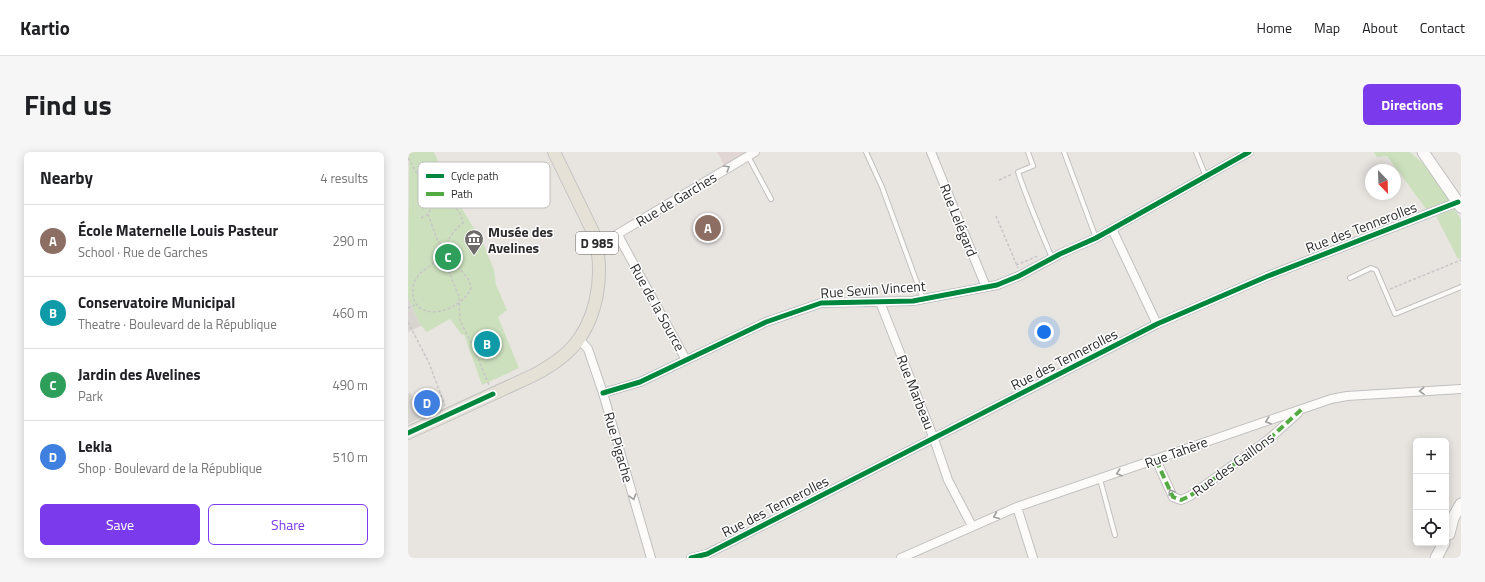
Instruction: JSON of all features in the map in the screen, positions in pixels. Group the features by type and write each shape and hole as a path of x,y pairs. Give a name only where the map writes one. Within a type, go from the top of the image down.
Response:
{"main road":[{"name":"D 985","path":"408,433 493,394 551,365 579,340 587,325 597,295 599,268 597,244 593,232 554,152"},
{"path":"1423,152 1460,204"},
{"path":"1449,530 1453,518 1461,504"},
{"path":"1449,535 1461,517"},
{"path":"1436,558 1442,546"}],"street":[{"name":"Rue Lelégard","path":"931,152 986,287"},
{"name":"Rue Sevin Vincent","path":"603,393 640,382 766,322 821,303 880,302 923,299 986,287 1019,276 1050,255 1096,238 1112,230 1249,152"},
{"name":"Rue de Garches","path":"597,244 619,234 751,154"},
{"name":"Rue des Tennerolles","path":"691,558 707,554 1158,324 1268,276 1460,204"},
{"path":"1112,230 1158,324"},
{"name":"Rue de la Source","path":"619,234 620,239 686,360"},
{"name":"Rue Marbeau","path":"880,302 934,438 948,480 972,526"},
{"name":"Rue Pigache","path":"579,340 588,349 603,393 651,558"},
{"name":"Rue Tahère","path":"901,558 1017,507 1331,399 1347,396 1461,389"},
{"name":"Rue des Gaillons","path":"1156,460 1173,497 1181,500 1190,496 1269,438 1302,409"},
{"path":"1017,507 1033,558"}],"lane":[{"path":"866,152 882,187 923,299"},
{"path":"1028,152 1033,166 1018,172 1033,216 1039,223 1050,255"},
{"path":"1064,152 1096,238"},
{"path":"1196,152 1206,177"},
{"path":"751,154 771,199"},
{"path":"1350,278 1371,268 1376,270 1395,314 1461,287"},
{"path":"1100,479 1115,535"}],"path":[{"path":"408,158 418,175"},
{"path":"999,180 1018,172"},
{"path":"421,218 428,214 431,208"},
{"path":"428,214 437,239 446,251 471,285 469,292 460,303 435,312 423,311 415,305 412,292 416,278 428,265 443,256 446,251 449,237 454,230 463,223 461,215 456,208"},
{"path":"996,216 1019,276"},
{"path":"1016,265 1050,255"},
{"path":"443,256 459,298 460,321 480,362 493,394"},
{"path":"1385,291 1461,260"},
{"path":"408,308 415,305"},
{"path":"408,322 429,363 447,415"}],"shaded area":[{"path":"717,152 747,152 724,165"},
{"path":"408,298 421,326 408,332"},
{"path":"410,392 422,417 408,424 408,394"}],"green space":[{"path":"409,152 434,152 438,162 418,162 418,208 462,208 483,243 494,270 496,285 507,310 498,317 519,368 482,385 464,334 462,335 450,319 427,332 421,326 408,298"},
{"path":"1374,152 1410,152 1429,169 1449,198 1448,201 1426,209 1401,175 1401,164 1393,164 1387,156 1377,157"},
{"path":"1454,209 1461,219 1461,258 1458,259 1436,216"}],"marked path":[{"path":"1156,460 1173,497 1181,500 1190,496 1269,439 1302,409"}],"cycle path":[{"path":"603,393 640,382 766,322 821,303 913,301 997,285 1019,276 1060,254 1096,238 1249,152"},
{"path":"691,558 707,554 1157,324 1268,276 1458,202"},
{"path":"408,433 493,394"}],"place":[{"name":"École Maternelle Louis Pasteur","path":"708,228"},
{"name":"Musée des Avelines","path":"474,256"},
{"name":"Jardin des Avelines","path":"448,257"},
{"name":"Conservatoire Municipal","path":"487,344"},
{"name":"Lekla","path":"427,403"}]}
